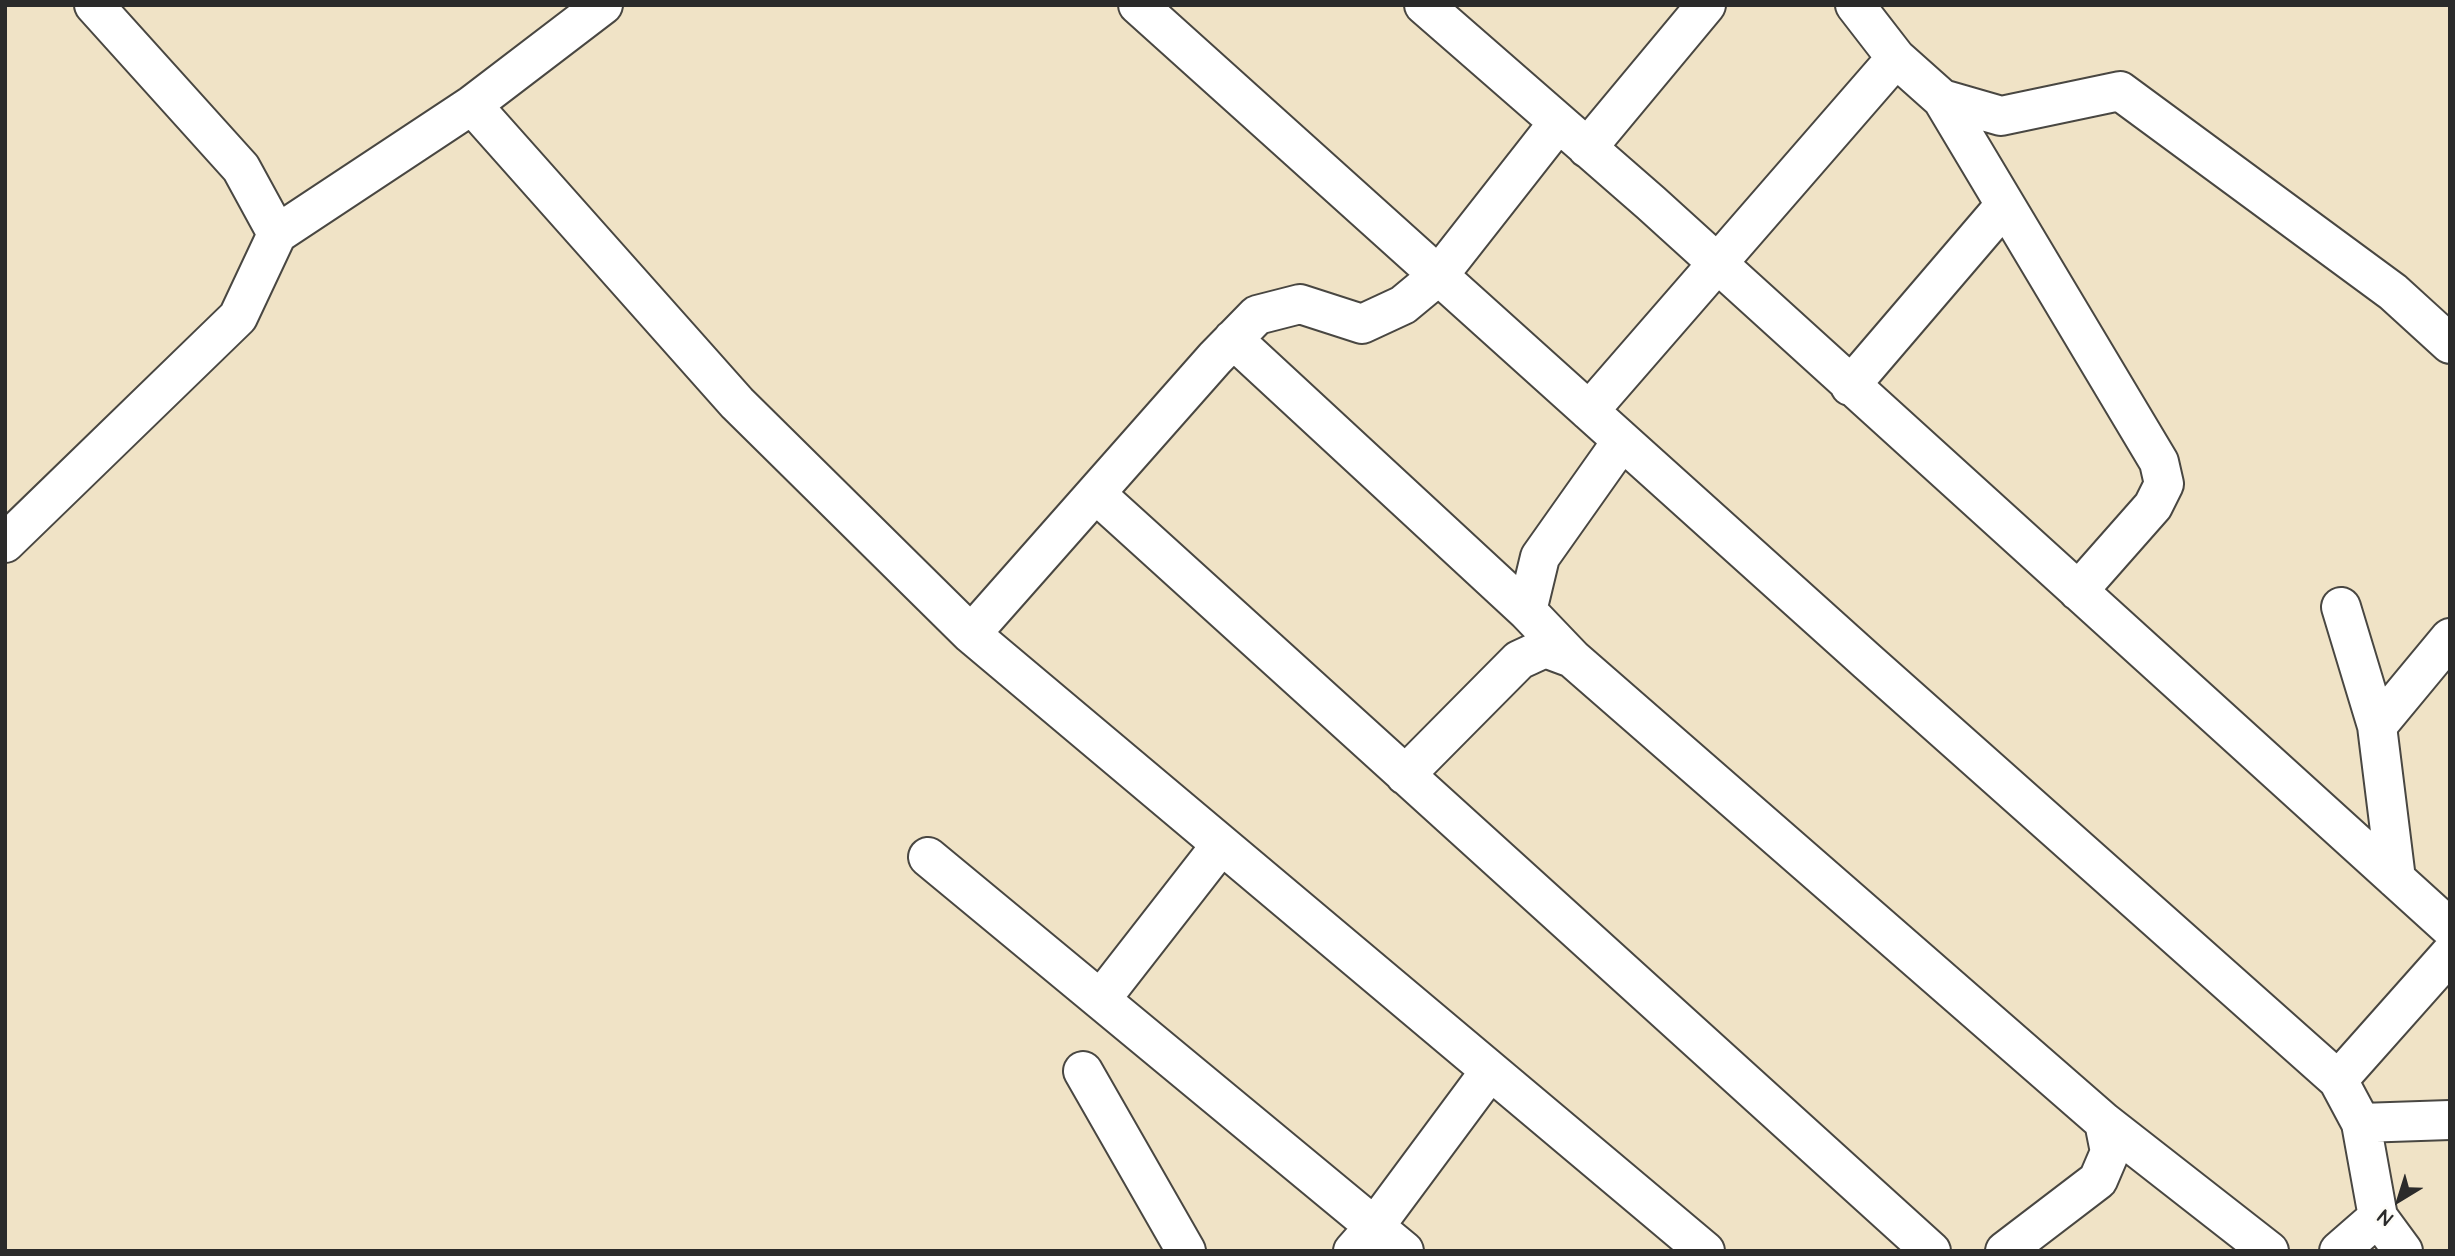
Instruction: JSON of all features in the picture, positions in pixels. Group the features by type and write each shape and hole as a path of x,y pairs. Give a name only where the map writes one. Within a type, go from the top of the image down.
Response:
{"street":[{"path":"94,5 241,168 277,234"},
{"path":"5,543 238,317 277,234 472,106 603,5"},
{"path":"1138,5 2338,1080 2361,1123 2378,1217 2403,1251"},
{"path":"1424,5 1717,264 2450,928"},
{"path":"1587,148 1706,5"},
{"path":"1855,5 1895,58 1942,99 2159,462 2164,484 2153,506 2078,592"},
{"path":"1589,411 1895,58"},
{"path":"1942,99 2001,116 2120,91 2393,292 2450,344"},
{"path":"472,106 737,403 971,634 1705,1251"},
{"path":"971,634 1257,315 1300,304 1362,324 1403,305 1438,276 1559,123"},
{"path":"1850,386 2005,205"},
{"path":"1233,339 1527,611 1572,657 2104,1122 2270,1251"},
{"path":"1527,611 1541,557 1622,441"},
{"path":"1096,494 1931,1251"},
{"path":"2341,607 2377,726 2396,879"},
{"path":"2377,726 2450,638"},
{"path":"1405,775 1519,660 1545,648 1572,657"},
{"path":"1101,999 1221,845"},
{"path":"928,857 1101,999 1364,1238 1404,1251"},
{"path":"2338,1080 2450,954"},
{"path":"1083,1071 1186,1251"},
{"path":"1364,1238 1490,1071"},
{"path":"2361,1123 2450,1120"},
{"path":"2017,1248 2098,1180 2110,1152 2104,1122"},
{"path":"2339,1251 2378,1217"}]}
